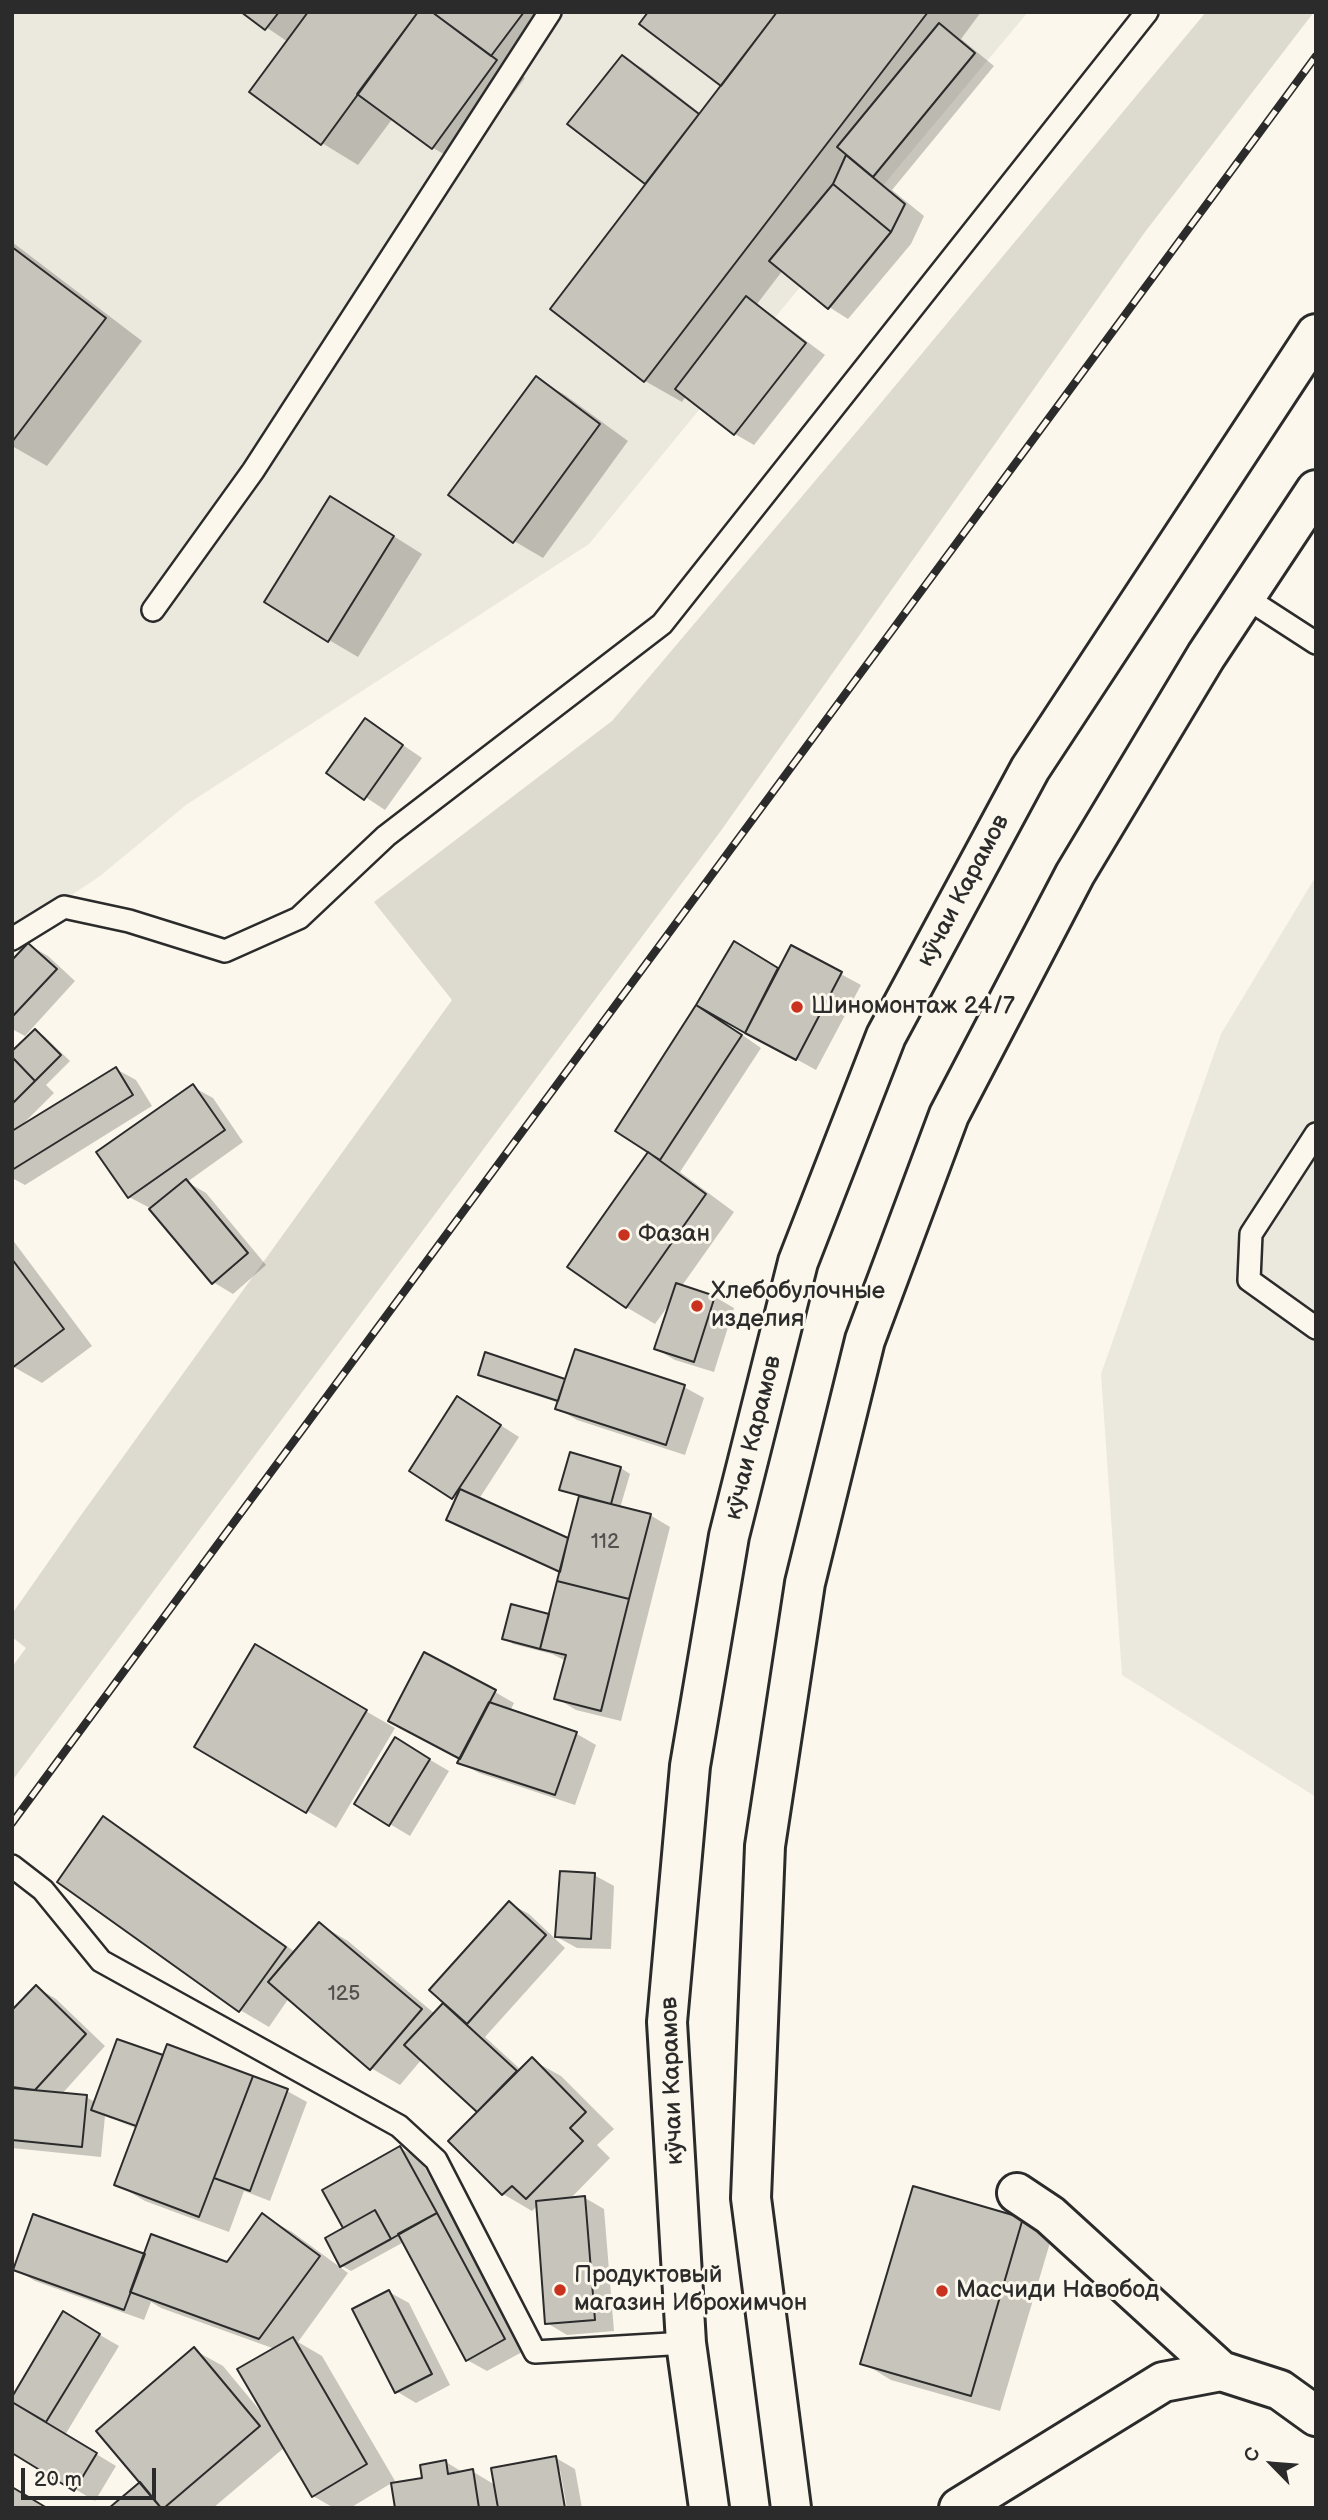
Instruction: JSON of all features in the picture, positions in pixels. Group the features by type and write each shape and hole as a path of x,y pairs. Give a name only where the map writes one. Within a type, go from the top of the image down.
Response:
{"main road":[{"name":"кӯчаи Карамов","path":"709,2508 686,2343 667,2022 690,1766 729,1536 798,1262 886,1036 1030,769 1316,334"},
{"path":"792,2508 751,2198 765,1846 805,1583 865,1340 949,1115 1075,874 1206,656 1316,491"},
{"path":"1017,2193 1050,2215 1221,2371 1280,2390 1316,2416"},
{"path":"968,2505 1163,2382 1221,2371"}],"lane":[{"path":"153,610 253,471 550,12"},
{"path":"12,939 64,906 129,920 225,951 299,918 386,836 662,624 1147,12"},
{"path":"1245,597 1316,643"},
{"path":"1316,1134 1251,1234 1249,1280 1316,1328"},
{"path":"12,1867 43,1889 101,1961 400,2126 436,2160 535,2353 686,2343"}],"shaded area":[{"path":"12,12 1028,12 589,544 186,805 100,876 12,935"},
{"path":"1206,12 1314,12 1145,232 720,832 12,1781 12,1667 26,1648 12,1637 12,1614 452,1000 374,902 612,721"},
{"path":"1316,876 1316,1797 1122,1675 1101,1374 1221,1034"}],"building":[{"path":"241,12 279,12 265,30"},
{"path":"308,12 418,12 321,145 249,92"},
{"path":"418,12 432,12 497,60 432,149 357,94"},
{"path":"432,12 524,12 491,56"},
{"path":"648,12 777,12 721,86 639,24"},
{"path":"777,12 928,12 644,382 550,309"},
{"path":"939,23 975,53 873,177 837,147"},
{"path":"622,55 699,114 645,184 567,124"},
{"path":"846,155 905,204 891,232 833,184"},
{"path":"833,184 891,232 828,309 769,261"},
{"path":"12,247 106,318 12,442"},
{"path":"746,296 806,343 734,435 675,389"},
{"path":"536,376 600,424 513,543 448,495"},
{"path":"330,496 394,536 328,642 264,602"},
{"path":"365,718 403,745 364,800 326,773"},
{"path":"734,941 778,968 745,1033 696,1005"},
{"path":"28,943 57,969 12,1017 12,960"},
{"path":"791,945 842,972 796,1060 745,1033"},
{"path":"696,1005 742,1035 660,1160 615,1131"},
{"path":"35,1029 61,1055 35,1081 12,1057 12,1051"},
{"path":"12,1057 35,1081 12,1104"},
{"path":"116,1067 133,1095 12,1170 12,1131"},
{"path":"193,1084 225,1130 128,1198 96,1152"},
{"path":"648,1152 706,1194 626,1308 567,1267"},
{"path":"186,1179 248,1253 212,1284 149,1209"},
{"path":"12,1259 64,1329 12,1368"},
{"path":"676,1283 715,1296 694,1362 654,1349"},
{"path":"575,1349 685,1385 666,1445 555,1409"},
{"path":"485,1352 565,1379 558,1401 478,1375"},
{"path":"457,1396 501,1425 452,1499 409,1471"},
{"path":"570,1452 621,1467 611,1504 559,1490"},
{"path":"460,1489 568,1538 560,1572 446,1520"},
{"path":"579,1496 651,1514 629,1599 557,1581"},
{"path":"557,1581 629,1599 601,1711 554,1699 566,1655 540,1649"},
{"path":"511,1604 549,1614 540,1649 502,1639"},
{"path":"255,1644 367,1710 306,1813 194,1747"},
{"path":"424,1652 496,1690 460,1759 388,1721"},
{"path":"489,1702 577,1732 555,1795 457,1763"},
{"path":"395,1737 430,1759 389,1826 354,1804"},
{"path":"103,1816 286,1947 239,2012 57,1882"},
{"path":"560,1871 595,1873 591,1939 555,1937"},
{"path":"509,1901 546,1935 467,2024 429,1990"},
{"path":"319,1922 422,2009 370,2070 268,1982"},
{"path":"36,1985 86,2034 35,2090 12,2087 12,2010"},
{"path":"443,2003 517,2071 477,2112 404,2045"},
{"path":"117,2039 163,2055 136,2126 91,2110"},
{"path":"167,2044 253,2076 199,2217 114,2185"},
{"path":"532,2057 586,2112 570,2128 583,2141 526,2199 512,2186 502,2195 448,2141"},
{"path":"253,2076 288,2089 250,2191 214,2178"},
{"path":"12,2088 87,2095 82,2147 12,2140"},
{"path":"400,2146 437,2213 391,2239 375,2210 343,2228 322,2190"},
{"name":"Масчиди Навобод","path":"913,2186 1023,2218 971,2396 860,2364"},
{"path":"585,2196 595,2320 545,2324 536,2201"},
{"path":"375,2210 391,2239 340,2267 325,2238"},
{"path":"262,2213 320,2256 259,2339 130,2292 151,2234 227,2262"},
{"path":"437,2213 505,2339 466,2361 398,2234"},
{"path":"33,2214 145,2254 124,2310 13,2270"},
{"path":"389,2290 432,2374 395,2393 352,2309"},
{"path":"63,2311 100,2334 46,2422 12,2402 12,2397"},
{"path":"293,2337 367,2464 312,2497 237,2369"},
{"path":"194,2347 260,2426 161,2508 96,2431"},
{"path":"12,2402 97,2453 74,2491 12,2453"},
{"path":"556,2456 565,2508 498,2508 491,2468"},
{"path":"446,2460 448,2474 473,2469 479,2508 395,2508 391,2483 422,2478 420,2465"},
{"path":"140,2482 161,2508 109,2508"},
{"path":"12,2487 47,2508 12,2508"}],"railway":[{"path":"12,1823 1316,56"}],"place":[{"name":"Шиномонтаж 24/7","path":"797,1007"},
{"name":"Фазан","path":"624,1235"},
{"name":"Хлебобулочные изделия","path":"697,1306"},
{"name":"Продуктовый магазин Иброхимчон","path":"560,2290"},
{"name":"Масчиди Навобод","path":"942,2291"}]}
